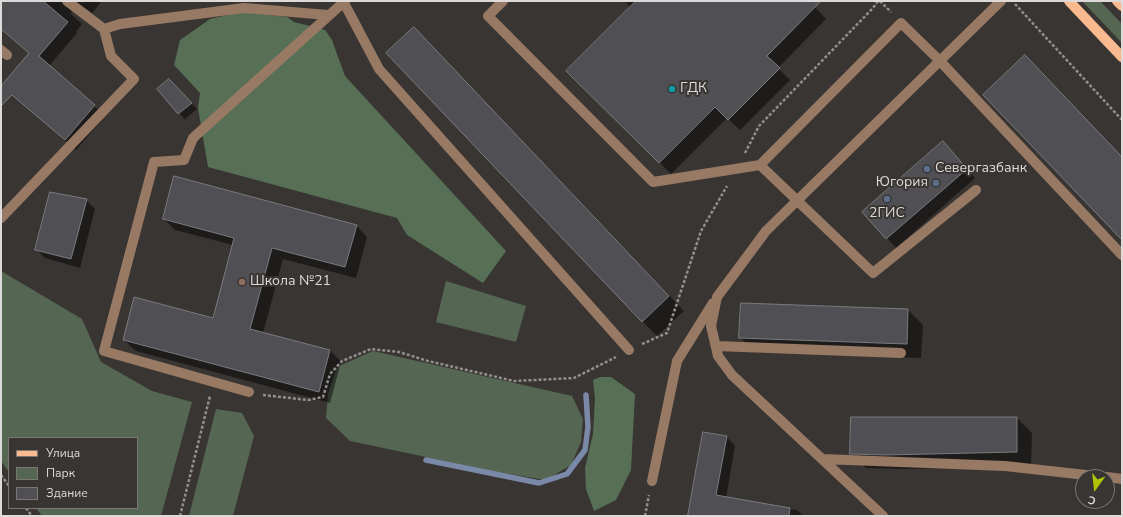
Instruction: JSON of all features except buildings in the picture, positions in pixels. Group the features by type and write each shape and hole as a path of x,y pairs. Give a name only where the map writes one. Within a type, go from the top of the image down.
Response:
{"main road":[{"path":"1069,1 1122,57"},
{"path":"1117,1 1122,6"}],"street":[{"path":"1,218 134,79 111,56 104,29 67,1"},
{"path":"249,392 104,352 154,162 184,160 193,138 344,1 379,69 629,350"},
{"path":"503,1 488,16 653,182 760,165 901,22 939,60 1122,255"},
{"path":"652,481 677,361 717,297 766,231 939,60 1001,1"},
{"path":"104,29 120,24 244,8 328,15"},
{"path":"760,165 873,273 976,190"},
{"path":"717,297 711,326 718,356 732,376 883,516"},
{"path":"716,346 901,353"},
{"path":"822,459 1005,466 1075,474"}],"path":[{"path":"249,392 280,398 308,400 323,397 330,374 342,361 371,349 399,352 428,361 514,381 574,378 629,350 667,333 701,231 737,169 759,126 873,8 878,1"},
{"path":"1013,1 1122,120"},
{"path":"180,516 214,383"},
{"path":"1,475 8,485"},
{"path":"645,516 652,481"}],"green space":[{"path":"1082,1 1100,1 1122,24 1122,43"},
{"path":"241,12 287,17 294,22 325,30 332,40 345,76 506,251 483,283 407,235 397,218 208,167 198,108 200,93 174,65 180,40 210,19"},
{"path":"1,271 82,319 101,362 152,391 192,402 161,516 42,516 37,509 138,509 138,437 8,437 8,471 1,461"},
{"path":"446,281 526,306 516,342 436,322"},
{"path":"373,351 572,396 583,419 581,442 571,465 546,480 497,472 350,441 326,418 328,394 337,367"},
{"path":"600,377 611,377 635,394 631,470 616,500 594,511 586,489 585,468 593,434 595,398 593,380"},
{"path":"216,409 242,413 254,436 233,516 189,516"}],"waterway":[{"path":"426,460 539,483 567,474 585,450 588,427 586,395"}],"place":[{"name":"ГДК","path":"672,89"},
{"name":"Севергазбанк","path":"927,169"},
{"name":"Югория","path":"936,183"},
{"name":"2ГИС","path":"887,199"},
{"name":"Школа №21","path":"242,282"}]}
